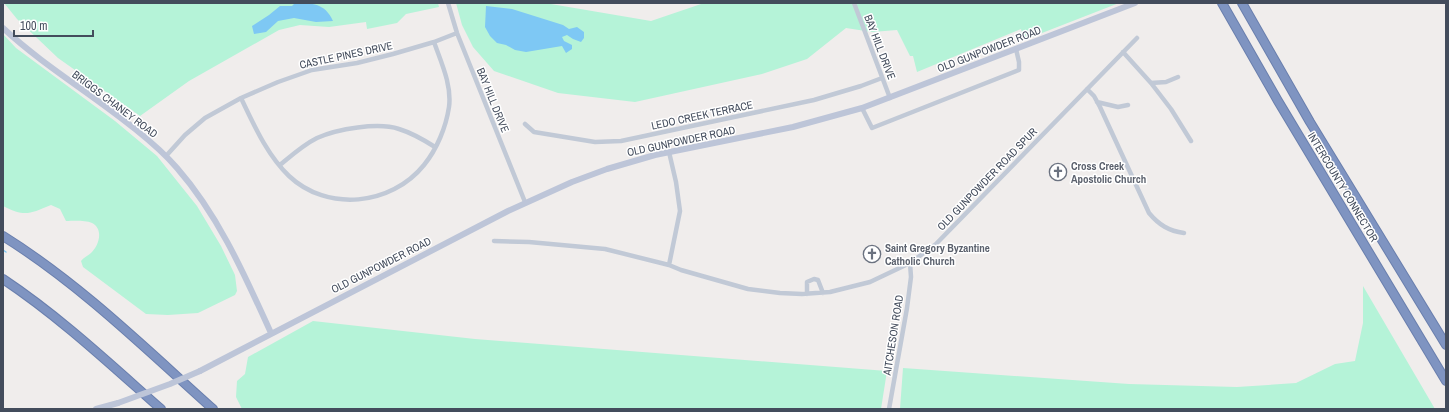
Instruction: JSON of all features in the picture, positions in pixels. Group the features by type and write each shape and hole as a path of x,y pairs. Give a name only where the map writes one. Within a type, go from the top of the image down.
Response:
{"highway":[{"name":"INTERCOUNTY CONNECTOR","path":"1222,3 1278,101 1446,381"},
{"name":"INTERCOUNTY CONNECTOR","path":"1242,3 1310,122 1446,345"},
{"path":"3,236 43,263 91,301 213,409"},
{"path":"3,279 23,292 72,330 161,409"},
{"path":"1420,338 1446,386"}],"main road":[{"name":"OLD GUNPOWDER ROAD","path":"98,409 163,387 200,371 525,202 596,173 669,152 793,127 862,108 1135,3"},
{"name":"BRIGGS CHANEY ROAD","path":"3,28 64,78 134,128 166,156 177,168 215,220 271,333"}],"street":[{"name":"BAY HILL DRIVE","path":"448,3 457,33 525,202"},
{"name":"BAY HILL DRIVE","path":"854,3 890,98"},
{"name":"CASTLE PINES DRIVE","path":"166,156 185,135 205,118 241,98 298,74 312,70 371,60 434,42 457,33"},
{"name":"OLD GUNPOWDER ROAD SPUR","path":"494,241 529,242 605,249 670,265 681,270 748,289 780,293 823,293 870,282 910,263 936,244 1137,38"},
{"path":"241,98 266,147 289,176 319,195 337,199 366,199 384,193 410,179 424,165 441,136 446,122 449,106 449,93 444,69 434,42"},
{"path":"862,108 872,128 1019,70 1016,49"},
{"path":"1123,52 1151,83 1171,109 1191,141"},
{"path":"1151,83 1166,82 1178,77"},
{"name":"LEDO CREEK TERRACE","path":"525,124 534,132 595,142 621,142 814,100 856,88 882,78"},
{"path":"1087,89 1097,102 1149,213 1161,225 1175,232 1184,233"},
{"path":"1097,102 1118,107 1128,105"},
{"path":"280,165 300,149 319,138 351,129 370,126 398,128 435,147"},
{"path":"669,152 676,182 680,211 670,265"},
{"name":"AITCHESON ROAD","path":"889,409 907,308 911,277 910,263"},
{"path":"807,294 807,282 814,279 818,280 823,293"}],"green space":[{"path":"4,3 438,3 439,7 406,14 397,23 367,29 366,22 329,27 300,25 279,30 189,81 140,116 58,58 17,19"},
{"path":"456,3 545,3 651,21 704,3 1119,3 1024,40 1021,29 917,72 913,56 910,56 897,30 872,32 846,28 807,59 762,74 635,102 558,93 494,71 473,47 462,25"},
{"path":"3,34 16,48 115,121 157,156 197,206 221,246 235,275 237,291 235,295 198,313 168,315 146,314 83,267 81,261 94,250 98,242 99,233 96,226 86,221 66,221 60,209 51,205 27,213 17,212 3,206"},
{"path":"1363,286 1435,409 900,409 903,368 1129,384 1237,387 1296,383 1335,364 1355,361 1363,323"},
{"path":"313,321 475,339 887,371 881,409 242,409 236,397 237,381 245,374 248,357"}],"water":[{"path":"295,3 307,3 322,7 330,15 333,21 316,22 294,18 278,21 266,32 254,34 252,26 280,6 292,6"},
{"path":"486,6 512,9 563,25 569,29 577,27 584,32 584,38 581,42 567,35 562,37 564,41 572,45 572,49 566,53 562,46 526,52 515,50 506,45 497,43 490,36 485,27"}],"place":[{"name":"Cross Creek Apostolic Church","path":"1058,172"},
{"name":"Saint Gregory Byzantine Catholic Church","path":"872,254"}]}
